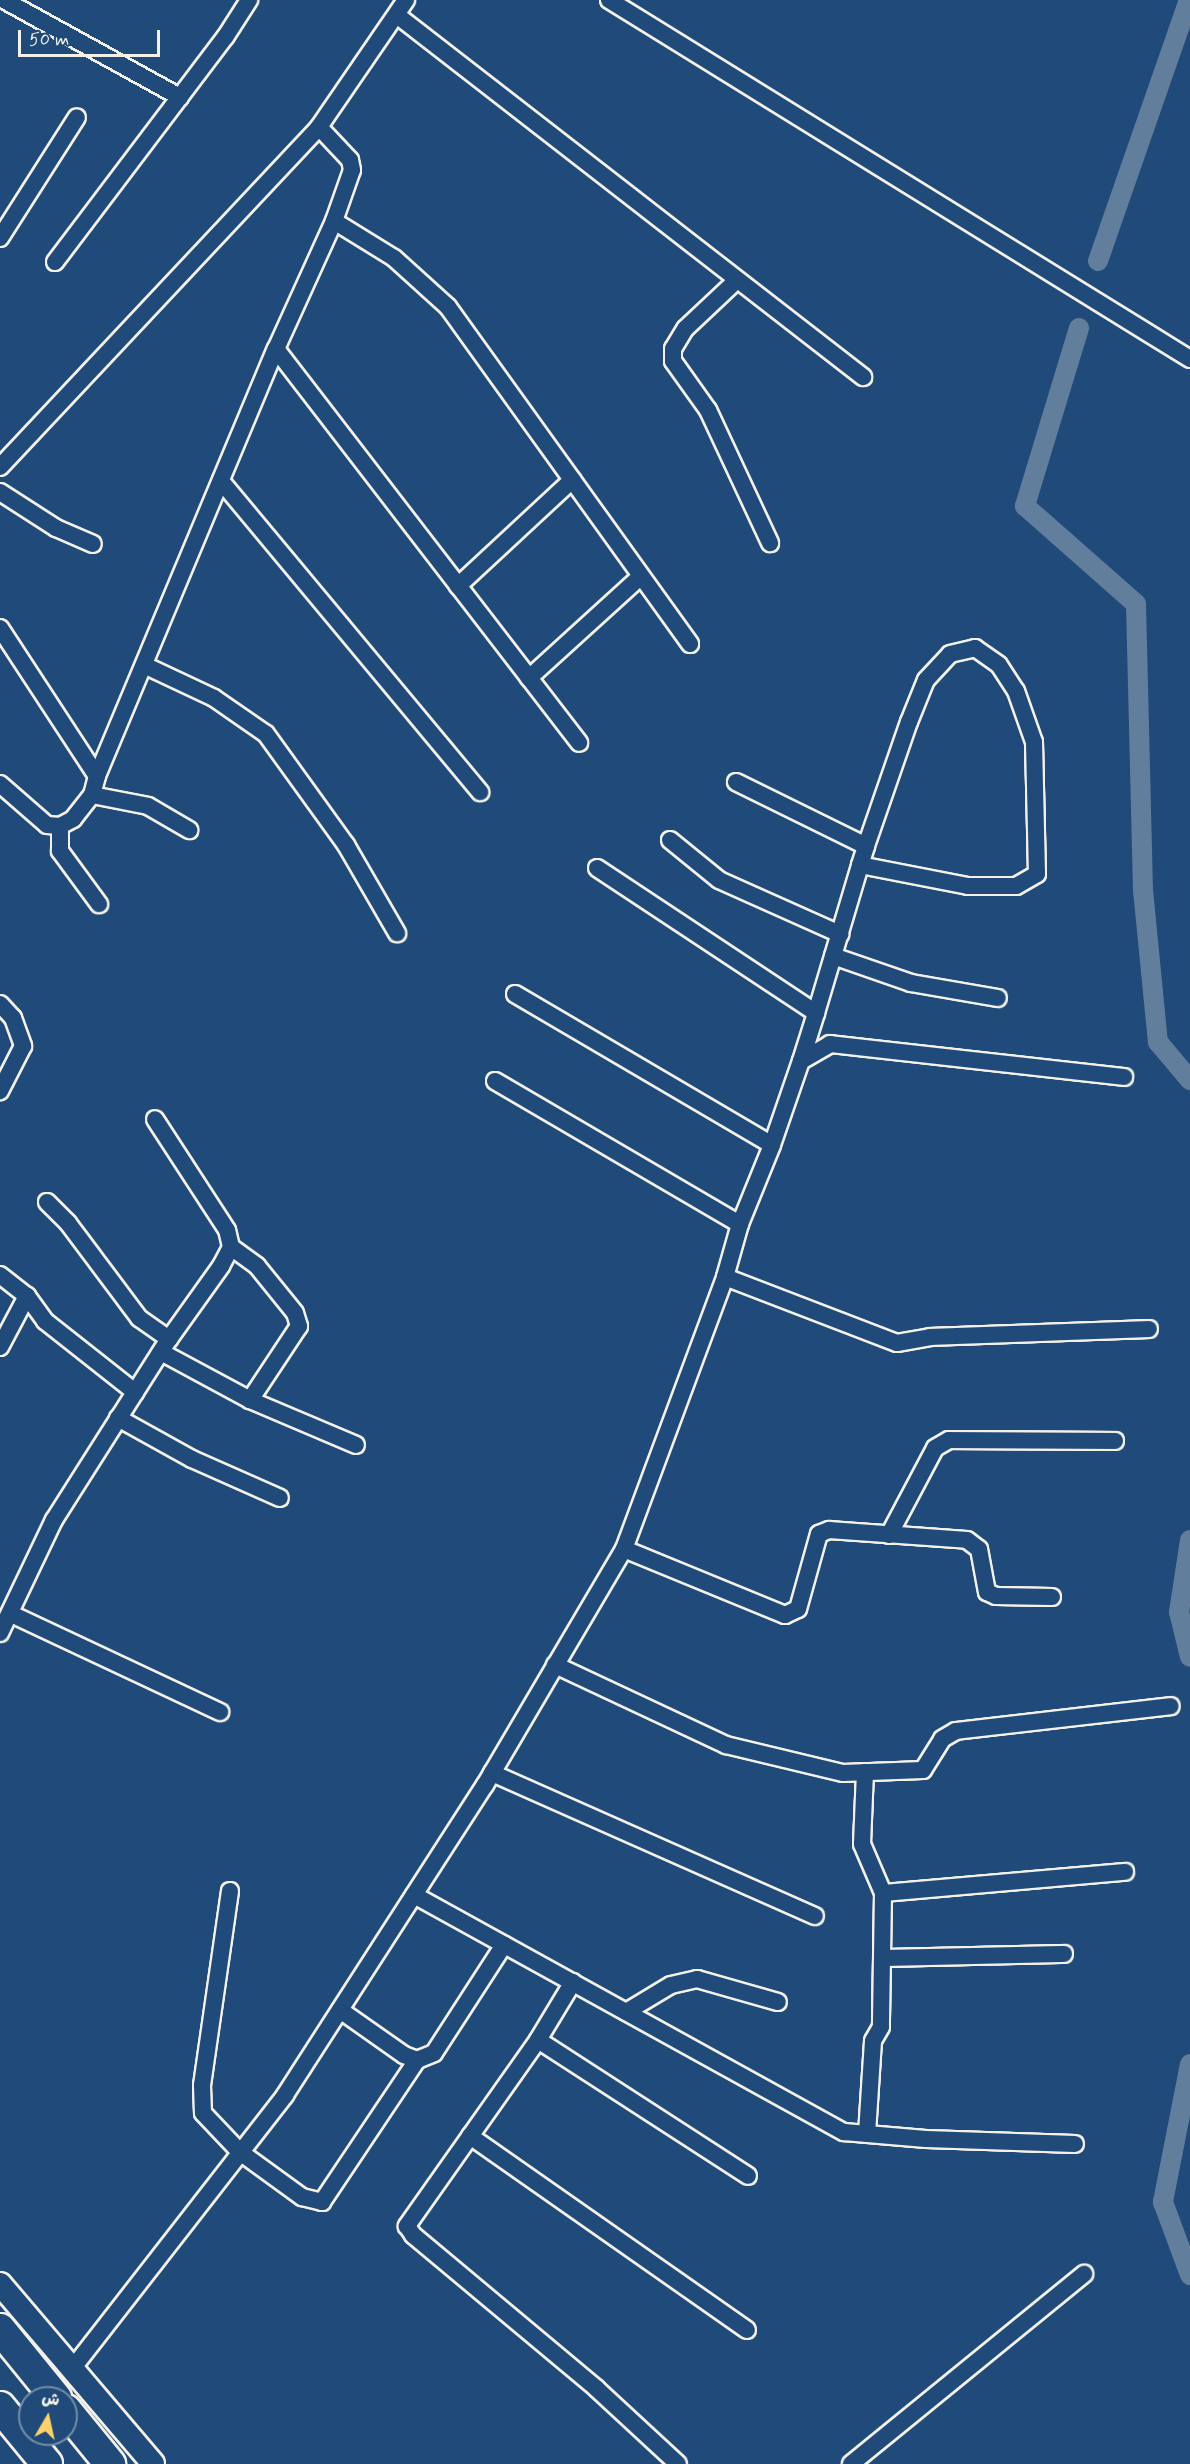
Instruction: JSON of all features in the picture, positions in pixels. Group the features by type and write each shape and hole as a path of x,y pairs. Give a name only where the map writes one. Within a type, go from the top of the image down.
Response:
{"highway":[{"path":"0,2329 46,2386"},
{"path":"0,2407 47,2464"},
{"path":"78,2425 110,2464"}],"main road":[{"path":"0,2284 153,2464"}],"street":[{"path":"4,0 180,97"},
{"path":"55,262 226,36 249,0"},
{"path":"0,467 319,127 398,16 406,0"},
{"path":"610,0 1190,359"},
{"path":"398,16 862,377"},
{"path":"0,238 77,117"},
{"path":"0,784 47,825 60,826 73,819 92,795 97,777 333,220 352,170 350,160 319,127"},
{"path":"333,220 394,258 447,307 690,644"},
{"path":"737,280 685,329 673,348 674,361 708,410 770,543"},
{"path":"276,350 579,743"},
{"path":"458,586 572,480"},
{"path":"222,481 480,792"},
{"path":"0,492 56,528 93,544"},
{"path":"529,678 641,576"},
{"path":"0,628 97,777"},
{"path":"72,2369 285,2095 492,1773 624,1549 725,1277 740,1224 772,1145 801,1061 840,934 860,865 866,846 926,680 950,654 975,648 999,665 1016,691 1034,742 1037,874 1016,886 968,886 860,865"},
{"path":"144,665 214,698 266,734 346,845 398,933"},
{"path":"736,782 866,846"},
{"path":"92,795 148,806 189,830"},
{"path":"60,826 60,851 99,904"},
{"path":"670,840 719,880 840,934"},
{"path":"597,868 816,1013"},
{"path":"833,956 911,983 999,998"},
{"path":"515,994 772,1145"},
{"path":"0,1004 13,1018 23,1046 0,1091"},
{"path":"801,1061 830,1044 1124,1077"},
{"path":"495,1081 740,1224"},
{"path":"155,1119 227,1230 231,1246 257,1266 295,1313 299,1326 250,1400"},
{"path":"47,1202 68,1223 139,1318 165,1346 250,1400 356,1445"},
{"path":"0,1633 54,1520 165,1346 221,1266 231,1246"},
{"path":"0,1275 27,1296 45,1321 135,1392"},
{"path":"725,1277 897,1343 906,1344 930,1337 1149,1329"},
{"path":"0,1347 27,1296"},
{"path":"118,1418 192,1459 280,1498"},
{"path":"890,1534 935,1448 949,1440 1115,1442"},
{"path":"624,1549 785,1615 798,1609 819,1534 829,1530 967,1540 979,1549 987,1592 996,1596 1052,1597"},
{"path":"10,1614 220,1712"},
{"path":"555,1665 726,1745 843,1773 923,1770 942,1739 956,1731 1171,1706"},
{"path":"866,1772 862,1844 883,1893 880,2027 873,2042 867,2134"},
{"path":"492,1773 815,1916"},
{"path":"883,1893 1125,1872"},
{"path":"230,1891 202,2085 203,2113 240,2152 302,2197 322,2202 417,2060 434,2053 504,1945"},
{"path":"414,1895 844,2132 926,2139 1075,2144"},
{"path":"882,1958 1064,1954"},
{"path":"626,2012 671,1985 697,1979 777,2002"},
{"path":"573,1982 538,2040 407,2226 413,2235 597,2389 678,2464"},
{"path":"340,2010 404,2055 417,2060"},
{"path":"538,2040 748,2176"},
{"path":"470,2136 747,2330"},
{"path":"851,2464 1084,2274"}],"waterway":[{"path":"1098,261 1189,0"},
{"path":"1079,328 1025,506 1136,604 1143,890 1158,1042 1190,1080"},
{"path":"1190,1540 1179,1612 1190,1657"},
{"path":"1190,2064 1163,2202 1190,2275"}]}
